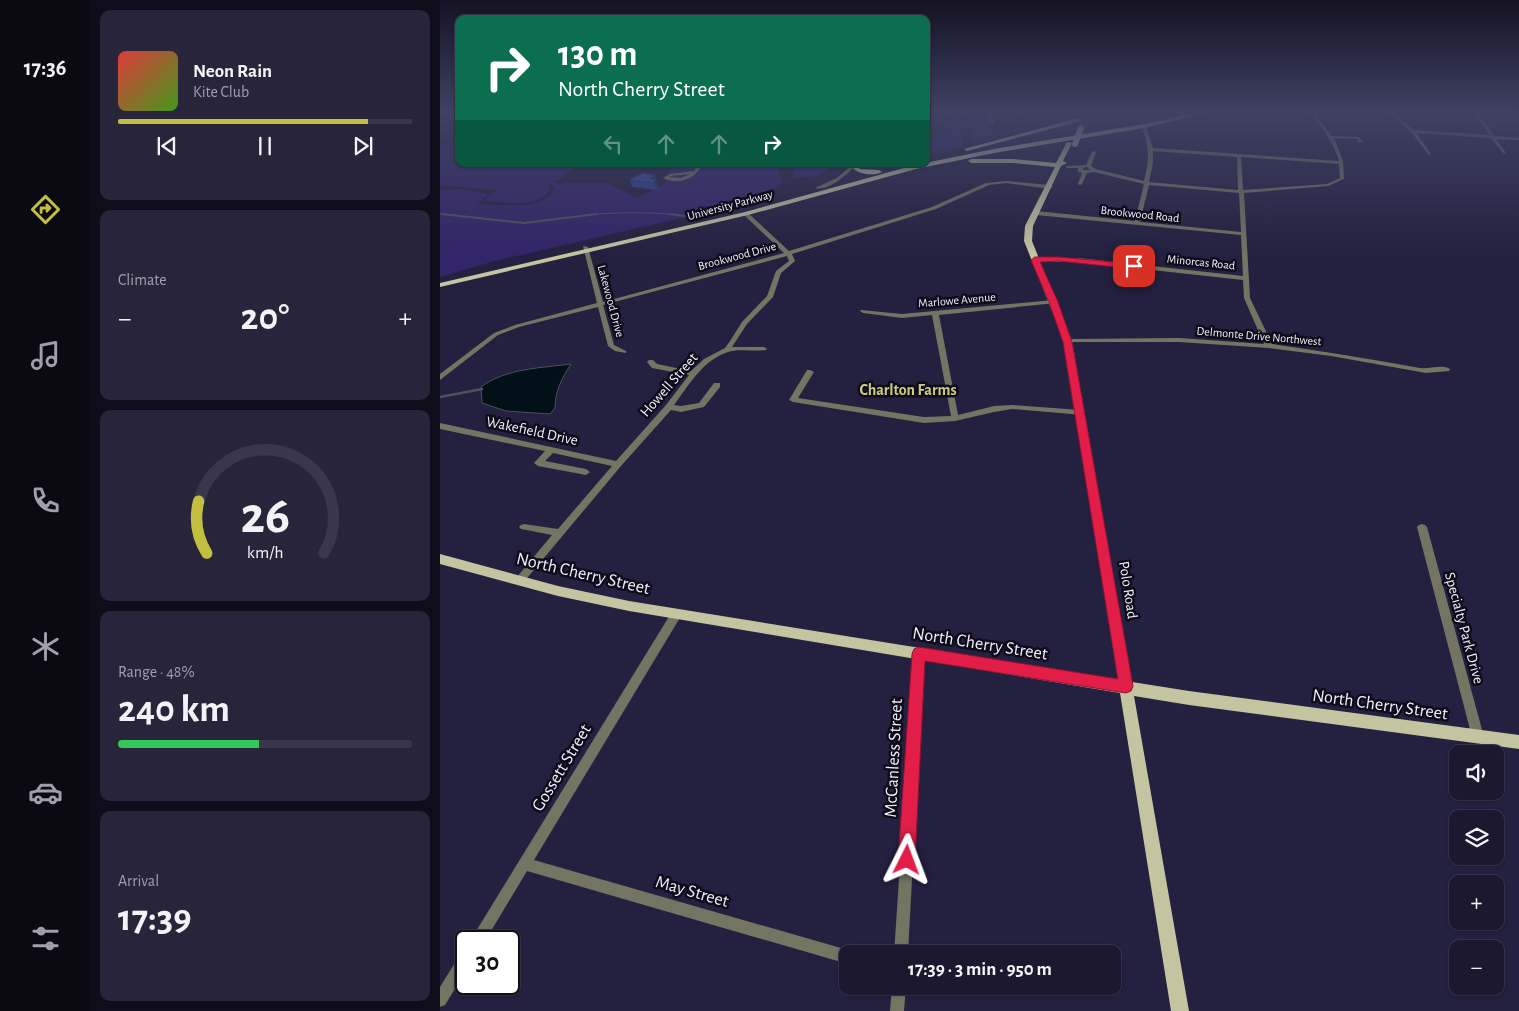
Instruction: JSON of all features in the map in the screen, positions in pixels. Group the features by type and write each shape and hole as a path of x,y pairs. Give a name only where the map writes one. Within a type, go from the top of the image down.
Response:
{"main road":[{"name":"University Parkway","path":"930,164 949,160"},
{"name":"Polo Road","path":"1066,160 1055,183 1050,186 1029,226 1028,235 1035,260 1054,302 1068,342 1180,1011"},
{"path":"930,165 973,161 1013,161 1064,165"},
{"path":"855,167 863,172 880,172"},
{"name":"University Parkway","path":"585,249 736,212 899,167"},
{"name":"University Parkway","path":"441,281 746,214 919,167"},
{"path":"897,172 921,167"},
{"path":"834,189 836,186 853,181 855,178"},
{"name":"North Cherry Street","path":"440,559 604,601 919,654 1126,686 1189,698 1519,742"}],"street":[{"path":"1080,184 1083,169 1089,160"},
{"path":"1137,224 1148,182 1151,160"},
{"path":"1239,160 1245,278 1250,308 1268,346"},
{"path":"1064,165 1148,182 1241,192 1328,185 1342,179 1344,172 1340,163 1304,160"},
{"path":"695,172 670,175 665,178 680,179 695,172 698,167"},
{"path":"818,188 839,179 852,167"},
{"path":"854,167 855,178"},
{"name":"Brookwood Drive","path":"440,378 502,332 535,320 786,254 934,208 988,184 1006,182 1050,186"},
{"name":"Brookwood Road","path":"1036,213 1243,234"},
{"path":"746,214 786,254"},
{"name":"Lakewood Drive","path":"585,249 611,346 624,352"},
{"name":"Howell Street","path":"520,580 669,407 694,374 706,361 727,348 744,323 770,297 777,274 792,261 791,256 786,254"},
{"name":"Minorcas Road","path":"1035,260 1078,260 1245,278"},
{"name":"Marlowe Avenue","path":"862,311 902,316 1054,302"},
{"path":"935,313 955,418"},
{"name":"Delmonte Drive Northwest","path":"1068,342 1179,340 1268,346 1331,354 1426,371 1446,369"},
{"path":"727,348 764,349"},
{"path":"651,362 656,366 694,374"},
{"path":"810,372 793,400 924,420 955,418 1012,407 1080,413"},
{"path":"669,407 681,409 701,405 717,385"},
{"name":"Wakefield Drive","path":"440,426 618,464"},
{"path":"552,449 538,463 586,472"},
{"path":"524,527 559,533"},
{"name":"Specialty Park Drive","path":"1422,527 1478,737"},
{"name":"Gossett Street","path":"484,930 677,613"},
{"name":"McCanless Street","path":"902,945 919,654"},
{"name":"May Street","path":"525,864 839,953"},
{"path":"440,1000 455,976"},
{"path":"897,1011 898,995"}],"shaded area":[{"path":"440,160 455,160 455,167 577,167 554,183 607,183 637,198 666,183 670,167 778,167 782,183 764,199 495,261 440,277 440,190 459,189 489,194 477,204 521,205 542,201 550,196 555,188 551,184 547,184 550,189 545,196 538,200 511,203 484,201 496,190 440,185"},
{"path":"793,167 831,167 817,176 793,178"},
{"path":"571,364 556,396 555,408 550,414 506,411 482,403 481,387 502,376 524,370"}],"building":[{"path":"644,173 655,176 650,178 655,180 654,183 630,181 633,179 630,179"}],"waterway":[{"path":"440,214 446,214"},
{"path":"446,214 454,215"},
{"path":"446,214 524,223 593,214"},
{"path":"587,215 593,214"},
{"path":"593,214 670,214"},
{"path":"670,214 680,215"},
{"path":"670,214 685,216"},
{"path":"440,397 482,389"}],"district":[{"name":"Charlton Farms","path":"908,390"}],"route":[{"path":"907,860 919,654 1126,686 1068,342 1054,302 1035,260 1078,260 1134,266"}]}
